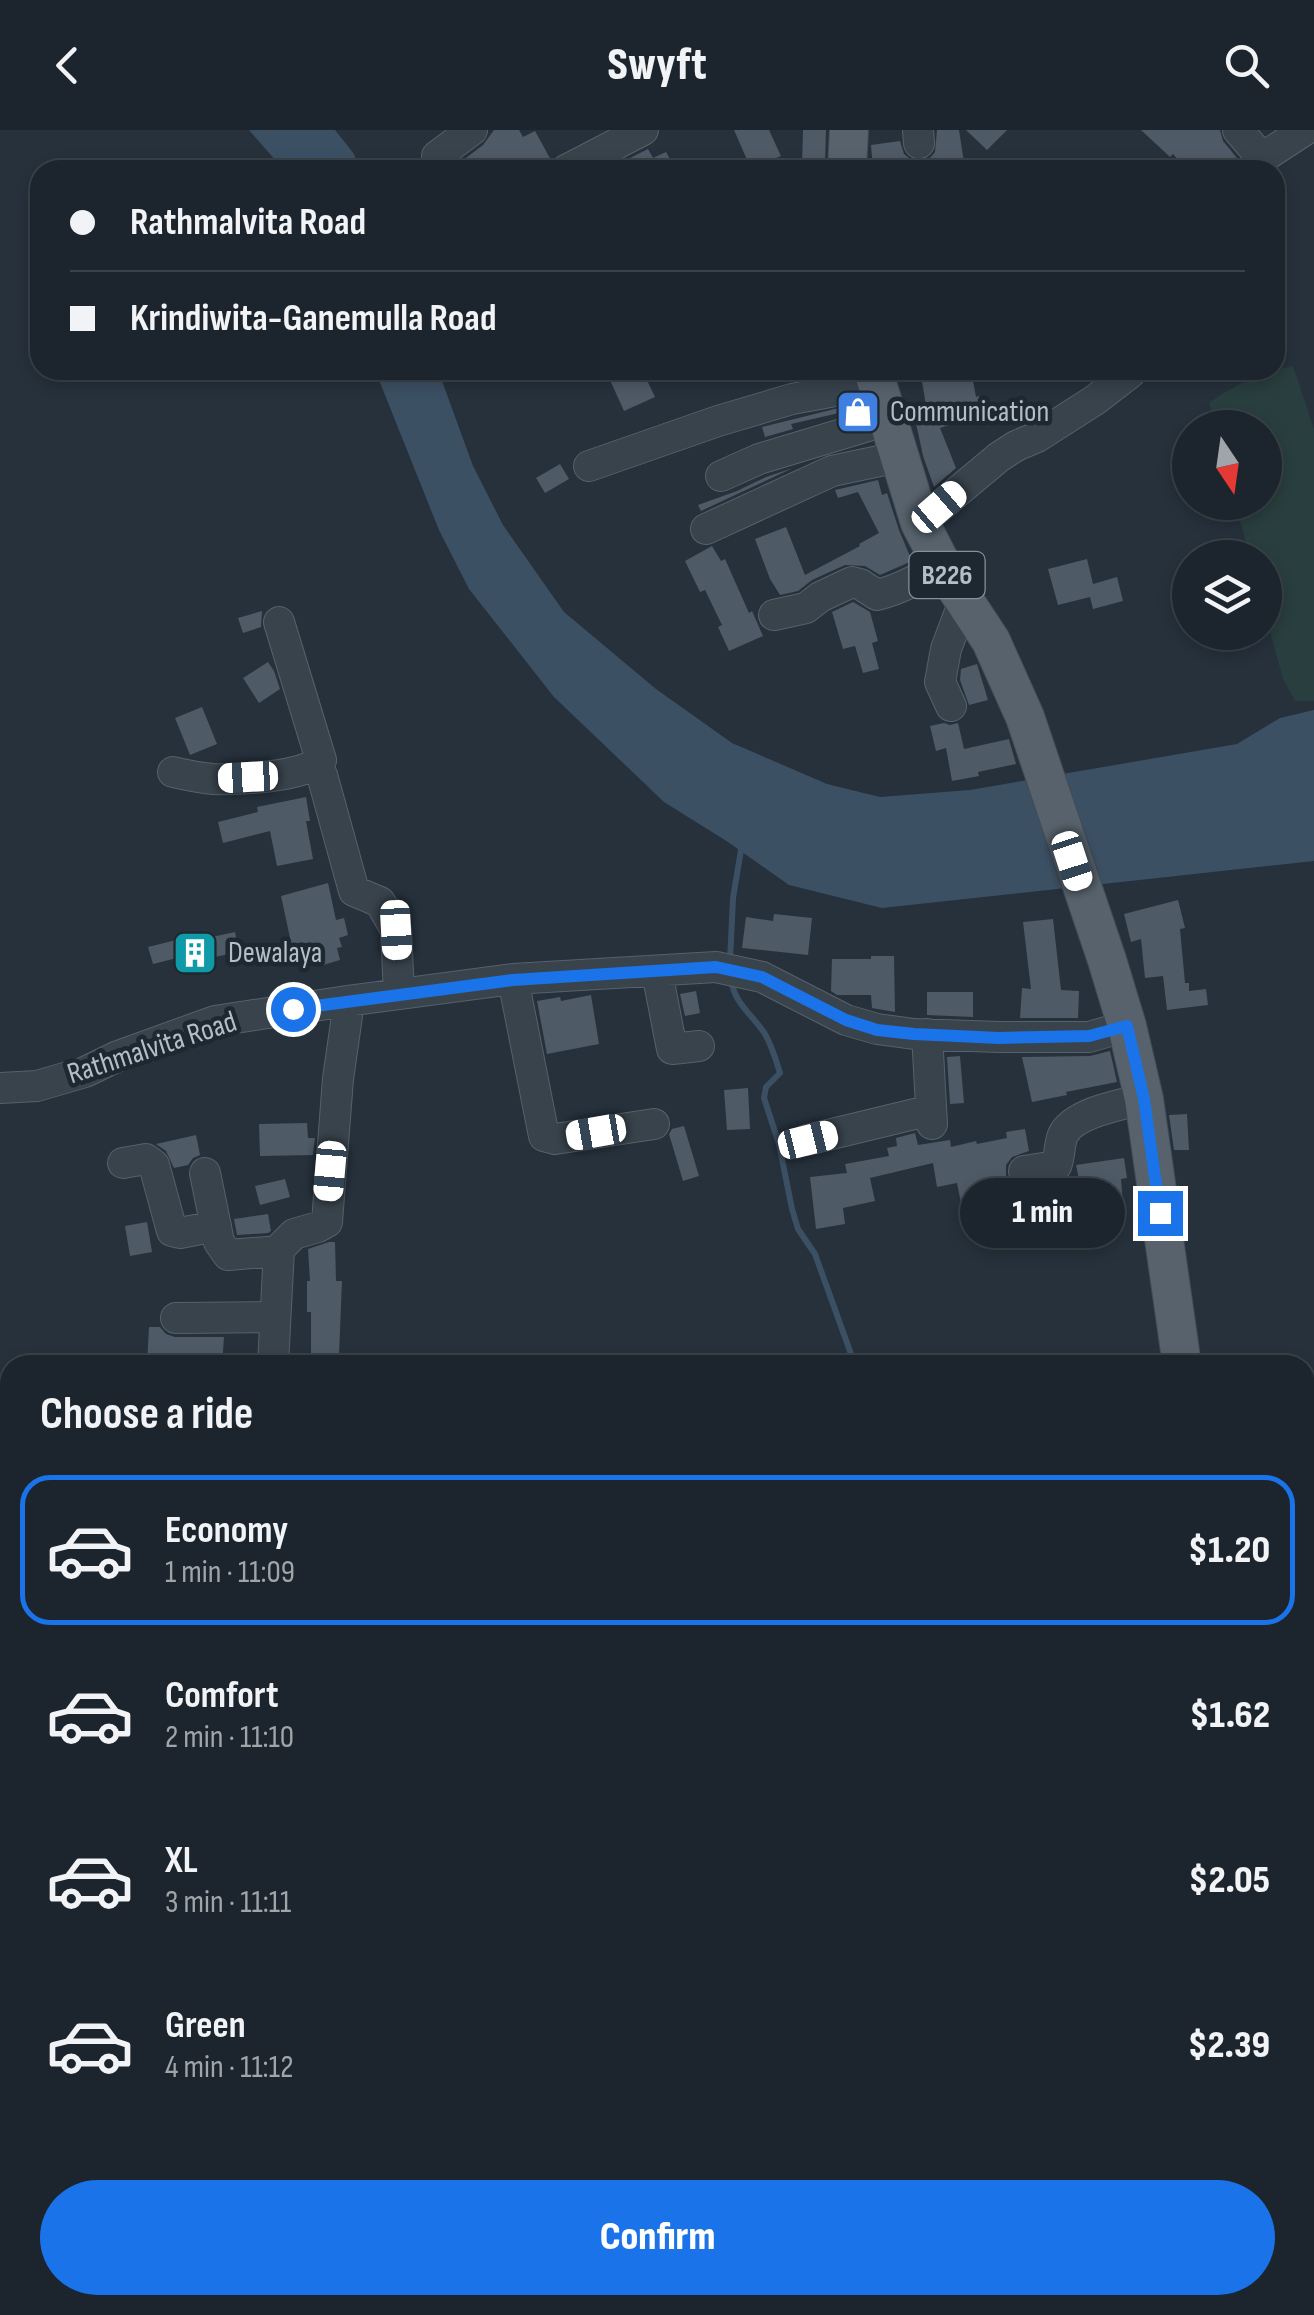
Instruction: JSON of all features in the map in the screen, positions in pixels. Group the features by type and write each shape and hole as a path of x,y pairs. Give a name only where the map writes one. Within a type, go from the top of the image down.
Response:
{"main road":[{"path":"848,160 849,130"},
{"name":"B226","path":"876,380 920,523 991,641 1025,717 1107,960 1144,1099 1181,1355"}],"street":[{"path":"437,156 472,130"},
{"path":"585,160 643,130"},
{"path":"1238,130 1255,160"},
{"path":"1263,160 1305,130"},
{"path":"589,466 718,421 861,380"},
{"path":"920,523 1000,457 1037,437 1121,380"},
{"path":"721,476 758,458 888,420"},
{"path":"706,529 832,471 898,457"},
{"path":"774,615 806,608 852,582 878,595 892,591 942,565"},
{"path":"951,706 940,682 946,649 964,601"},
{"path":"173,772 213,779 282,775 313,768 321,760 279,622"},
{"path":"313,768 322,776 354,891 380,902 396,930 400,994"},
{"name":"Rathmalvita Road","path":"0,1088 36,1086 85,1072 216,1021 513,980 726,968 762,977 846,1020 877,1030 999,1038 1089,1036 1127,1026"},
{"path":"657,972 672,1049 699,1046"},
{"path":"513,980 544,1136 555,1139 654,1124"},
{"path":"273,1355 278,1249 294,1234 326,1222 347,1001"},
{"path":"808,1140 932,1117 927,1034"},
{"path":"1024,1172 1056,1166 1062,1136 1072,1124 1097,1112 1144,1099"},
{"path":"122,1163 146,1158 154,1164 172,1231 180,1234 216,1226"},
{"path":"205,1172 219,1242 228,1255 279,1252"},
{"path":"176,1318 274,1317"}],"green space":[{"path":"1293,366 1314,429 1314,701 1295,701 1283,679 1275,650 1282,650 1282,540 1245,540 1240,520 1282,520 1282,410 1211,410 1209,403 1249,380 1285,380 1285,368"}],"water":[{"path":"249,130 335,130 356,160 275,160"},
{"path":"379,380 442,380 473,466 503,525 564,612 656,689 732,743 827,784 880,797 970,790 1237,744 1280,718 1314,710 1314,861 882,908 789,885 664,802 554,697 469,589 439,530"}],"building":[{"path":"494,130 519,130 523,137 535,131 551,160 463,160 483,145"},
{"path":"734,130 769,130 781,156 747,160"},
{"path":"803,130 826,130 825,160 802,160"},
{"path":"937,130 959,130 964,160 926,160 935,152"},
{"path":"966,130 1007,130 987,150"},
{"path":"1141,130 1220,130 1223,141 1237,158 1178,160 1173,154 1170,157"},
{"path":"900,141 904,154 912,160 872,160 871,145"},
{"path":"648,149 653,158 666,152 670,160 626,160"},
{"path":"610,380 647,380 655,397 624,411"},
{"path":"922,380 973,380 984,414 940,428 956,468 934,487 913,409 926,405"},
{"path":"851,405 852,410 791,424 793,429 765,437 762,427"},
{"path":"560,464 569,479 545,493 536,478"},
{"path":"793,468 701,511 698,505 766,477"},
{"path":"878,480 882,495 887,493 912,561 880,575 865,566 845,565 798,591 780,595 755,539 786,527 805,575 879,533 858,492 838,498 835,490"},
{"path":"712,546 721,561 725,559 763,636 729,651 718,627 722,625 705,590 700,592 685,561"},
{"path":"1087,559 1093,584 1117,577 1123,601 1093,609 1090,597 1058,605 1048,569"},
{"path":"853,602 870,612 878,641 872,643 879,669 863,673 855,646 843,649 832,612"},
{"path":"262,611 261,627 243,633 238,618"},
{"path":"268,662 280,689 259,703 243,678"},
{"path":"977,664 988,700 969,705 960,680 961,669"},
{"path":"202,707 217,744 190,755 175,718"},
{"path":"958,723 964,749 1009,739 1016,764 952,781 946,748 936,751 930,726"},
{"path":"306,797 313,859 277,866 270,831 223,843 218,822 258,812 257,807"},
{"path":"328,883 336,920 344,918 348,935 339,938 340,960 320,966 318,959 311,961 309,957 295,961 281,896"},
{"path":"1178,900 1185,928 1180,929 1185,983 1189,983 1189,991 1206,989 1208,1005 1167,1010 1163,976 1145,978 1141,939 1131,942 1124,914"},
{"path":"774,914 812,918 808,955 742,948 746,917 773,921"},
{"path":"1053,919 1061,990 1079,991 1078,1018 1020,1018 1022,988 1031,989 1023,922"},
{"path":"235,932 239,952 189,961 184,943"},
{"path":"176,940 181,957 153,964 148,947"},
{"path":"894,956 895,1012 872,1008 871,995 837,995 831,991 832,959"},
{"path":"696,991 700,1013 685,1016 680,994"},
{"path":"927,992 973,992 973,1017 927,1015"},
{"path":"591,995 599,1044 547,1054 537,1001"},
{"path":"1110,1051 1117,1082 1032,1102 1022,1057 1090,1056"},
{"path":"960,1056 964,1103 950,1104 947,1057"},
{"path":"748,1088 750,1129 727,1130 724,1090"},
{"path":"1187,1114 1189,1150 1174,1150 1169,1115"},
{"path":"307,1123 308,1138 315,1138 313,1155 260,1156 259,1124"},
{"path":"684,1126 699,1176 683,1181 669,1134"},
{"path":"1025,1129 1029,1151 1012,1157 1006,1165 1006,1175 1018,1189 1043,1187 1045,1203 1015,1205 1014,1199 962,1208 957,1183 937,1187 933,1163 870,1178 875,1201 843,1208 845,1224 816,1229 810,1177 847,1173 845,1164 889,1156 887,1148 897,1146 896,1138 915,1133 918,1145 950,1140 951,1147 1007,1138 1006,1132"},
{"path":"196,1135 200,1155 188,1165 174,1168 166,1151 156,1144"},
{"path":"1124,1158 1124,1218 1092,1220 1089,1188 1081,1189 1076,1165"},
{"path":"285,1179 290,1197 260,1205 255,1186"},
{"path":"268,1214 271,1231 237,1235 234,1219"},
{"path":"147,1222 152,1252 130,1256 125,1226"},
{"path":"335,1242 336,1281 342,1281 339,1355 311,1355 308,1249"},
{"path":"149,1327 160,1327 175,1337 224,1337 223,1355 147,1355"}],"waterway":[{"path":"730,961 733,898 742,844"},
{"path":"731,978 735,995 765,1034 777,1063 780,1073 766,1087 764,1098 779,1144 792,1209 798,1229 815,1254 851,1355"}],"place":[{"name":"Communication","path":"858,412"},
{"name":"Dewalaya","path":"195,953"}],"route":[{"path":"293,1009 513,980 716,967 762,977 846,1020 877,1030 999,1038 1089,1036 1127,1026 1144,1099 1160,1213"}]}
